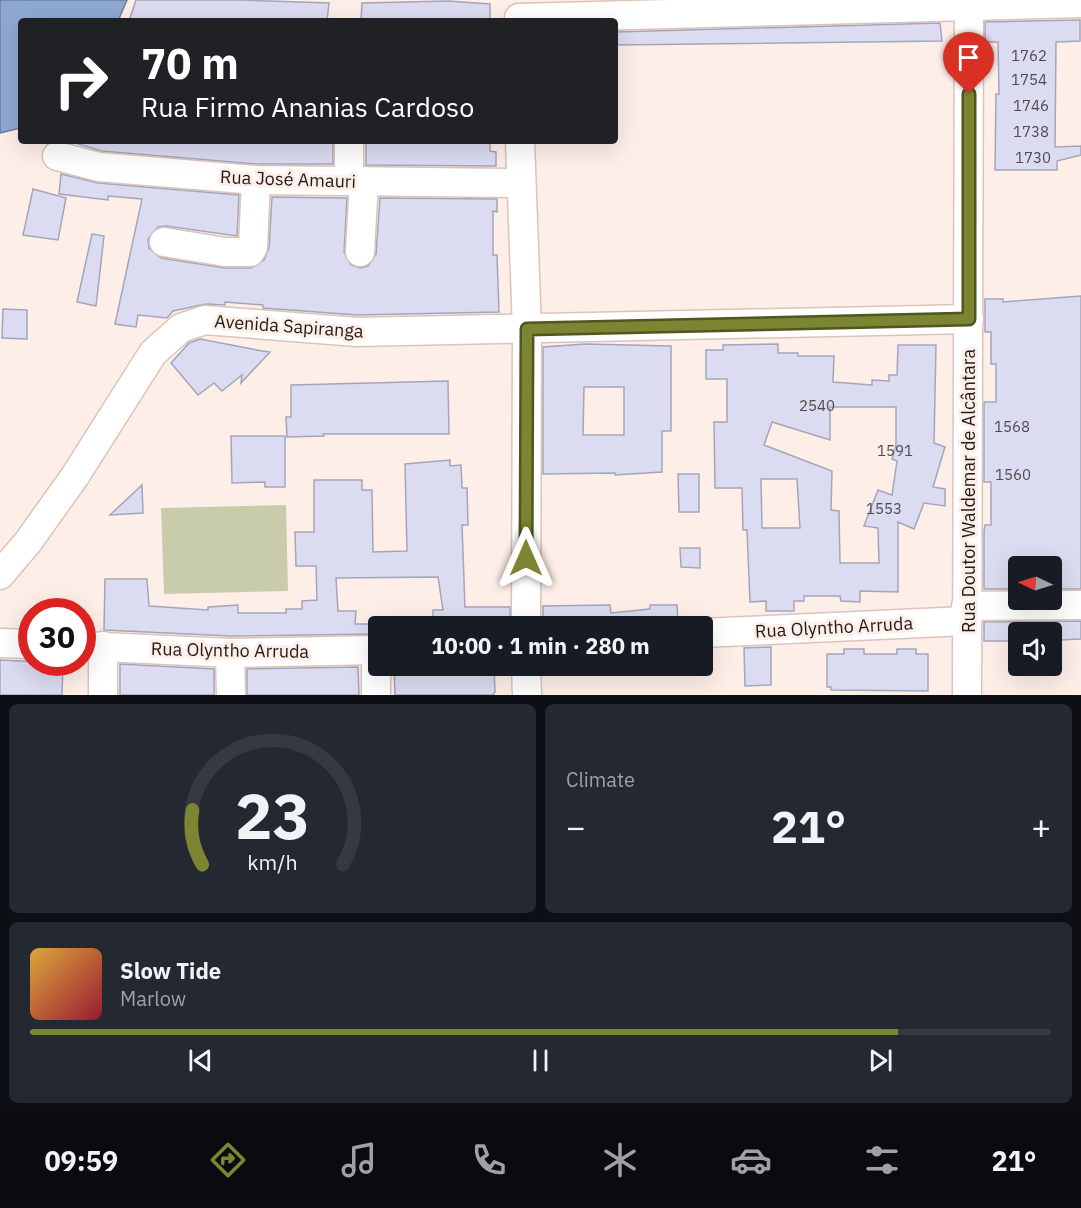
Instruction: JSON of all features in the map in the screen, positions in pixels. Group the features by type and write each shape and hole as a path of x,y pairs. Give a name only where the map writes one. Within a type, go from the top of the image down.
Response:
{"street":[{"path":"519,13 969,2 1081,3"},
{"name":"Rua Doutor Waldemar de Alcântara","path":"967,695 969,2"},
{"path":"350,144 356,181 360,252"},
{"path":"520,144 527,329 526,616"},
{"name":"Rua José Amauri","path":"57,156 99,167 256,180 520,183"},
{"path":"164,243 246,253 253,247 256,180"},
{"name":"Avenida Sapiranga","path":"0,575 28,542 75,476 153,353 181,328 205,320 357,332 969,319"},
{"name":"Rua Olyntho Arruda","path":"713,632 1081,605"},
{"path":"0,643 18,644"},
{"name":"Rua Olyntho Arruda","path":"96,646 230,653 368,650"},
{"path":"230,653 231,695"},
{"path":"96,661 103,695"},
{"path":"376,676 376,695"},
{"path":"526,676 527,695"}],"green space":[{"path":"286,505 288,591 164,594 161,508"}],"water":[{"path":"0,0 127,0 119,18 18,18 18,129 0,133"}],"building":[{"path":"136,0 329,3 327,18 130,18"},
{"path":"448,1 490,4 490,18 361,18 362,3"},
{"path":"1080,20 1080,41 1056,42 1055,147 1081,146 1081,155 1057,161 1057,170 995,170 996,94 999,94 998,42 985,42 985,22"},
{"path":"940,23 942,41 618,45 618,32"},
{"path":"78,144 333,144 333,164 257,164 102,151"},
{"path":"366,144 490,144 490,151 496,152 496,166 366,165"},
{"path":"61,174 98,183 239,195 237,236 166,226 158,227 148,239 149,248 161,258 225,268 251,268 264,260 269,248 272,197 347,198 344,252 351,265 360,268 368,266 376,254 380,198 497,199 497,212 493,211 493,255 497,255 499,312 357,315 263,308 263,305 225,302 225,305 206,304 173,311 167,318 138,315 136,327 115,324 142,199 108,196 108,200 59,194"},
{"path":"33,189 66,198 58,240 23,235"},
{"path":"92,234 104,236 96,306 77,302"},
{"path":"1081,296 1081,589 1062,589 1062,556 1008,556 1008,589 984,589 984,531 985,525 991,525 991,482 984,482 984,402 996,402 996,364 991,364 991,332 985,332 985,299 1003,299 1003,302"},
{"path":"3,309 27,310 27,339 2,338"},
{"path":"200,339 270,352 241,383 242,375 222,391 214,383 198,395 171,363 189,343"},
{"path":"585,344 671,346 671,431 662,431 662,472 615,475 615,473 543,474 543,347","holes":["584,387 624,387 624,435 583,435"]},
{"path":"778,344 778,353 798,353 798,356 834,356 833,382 872,385 872,380 889,381 889,375 897,375 898,345 936,345 934,443 945,447 933,487 945,489 945,506 924,503 914,529 898,522 898,592 860,591 860,602 841,601 840,596 804,596 804,601 794,601 794,611 766,611 766,601 750,602 747,530 743,530 742,488 715,488 714,422 727,422 727,379 706,379 706,350 723,350 723,345","holes":["830,407 896,407 896,445 892,459 897,461 892,495 878,490 864,526 878,528 879,563 840,563 839,511 831,510 832,471 764,445 772,422 830,440","761,479 797,479 800,528 762,528"]},
{"path":"448,381 449,434 323,434 324,436 287,437 286,417 291,417 291,385"},
{"path":"231,436 285,436 285,487 265,487 265,482 232,483"},
{"path":"450,460 450,466 461,465 462,488 467,488 468,525 462,525 465,607 510,607 510,616 433,616 433,610 443,610 438,577 336,578 338,611 356,611 355,624 368,624 368,634 230,636 104,630 105,579 147,579 149,606 208,610 208,607 238,605 238,613 286,613 286,609 302,609 302,601 317,600 316,566 296,566 295,532 314,532 314,480 362,480 362,490 372,490 373,552 407,551 405,464"},
{"path":"678,474 699,474 699,512 679,512"},
{"path":"142,485 143,513 110,515"},
{"path":"680,548 700,548 700,568 681,567"},
{"path":"610,605 611,613 650,609 650,605 677,605 678,616 543,616 543,606"},
{"path":"1081,621 1081,639 1062,640 1062,622 1008,622 1008,641 984,641 984,622"},
{"path":"771,647 771,685 745,686 744,648"},
{"path":"844,649 864,649 864,654 897,654 897,649 916,649 916,654 928,654 928,691 831,690 831,687 827,687 827,654 844,654"},
{"path":"0,660 18,661 18,676 63,676 62,695 0,695"},
{"path":"120,664 214,669 214,695 120,695"},
{"path":"358,667 359,695 247,695 247,669"},
{"path":"394,676 494,676 493,695 395,695"}],"route":[{"path":"526,558 527,329 969,319 969,94"}]}
